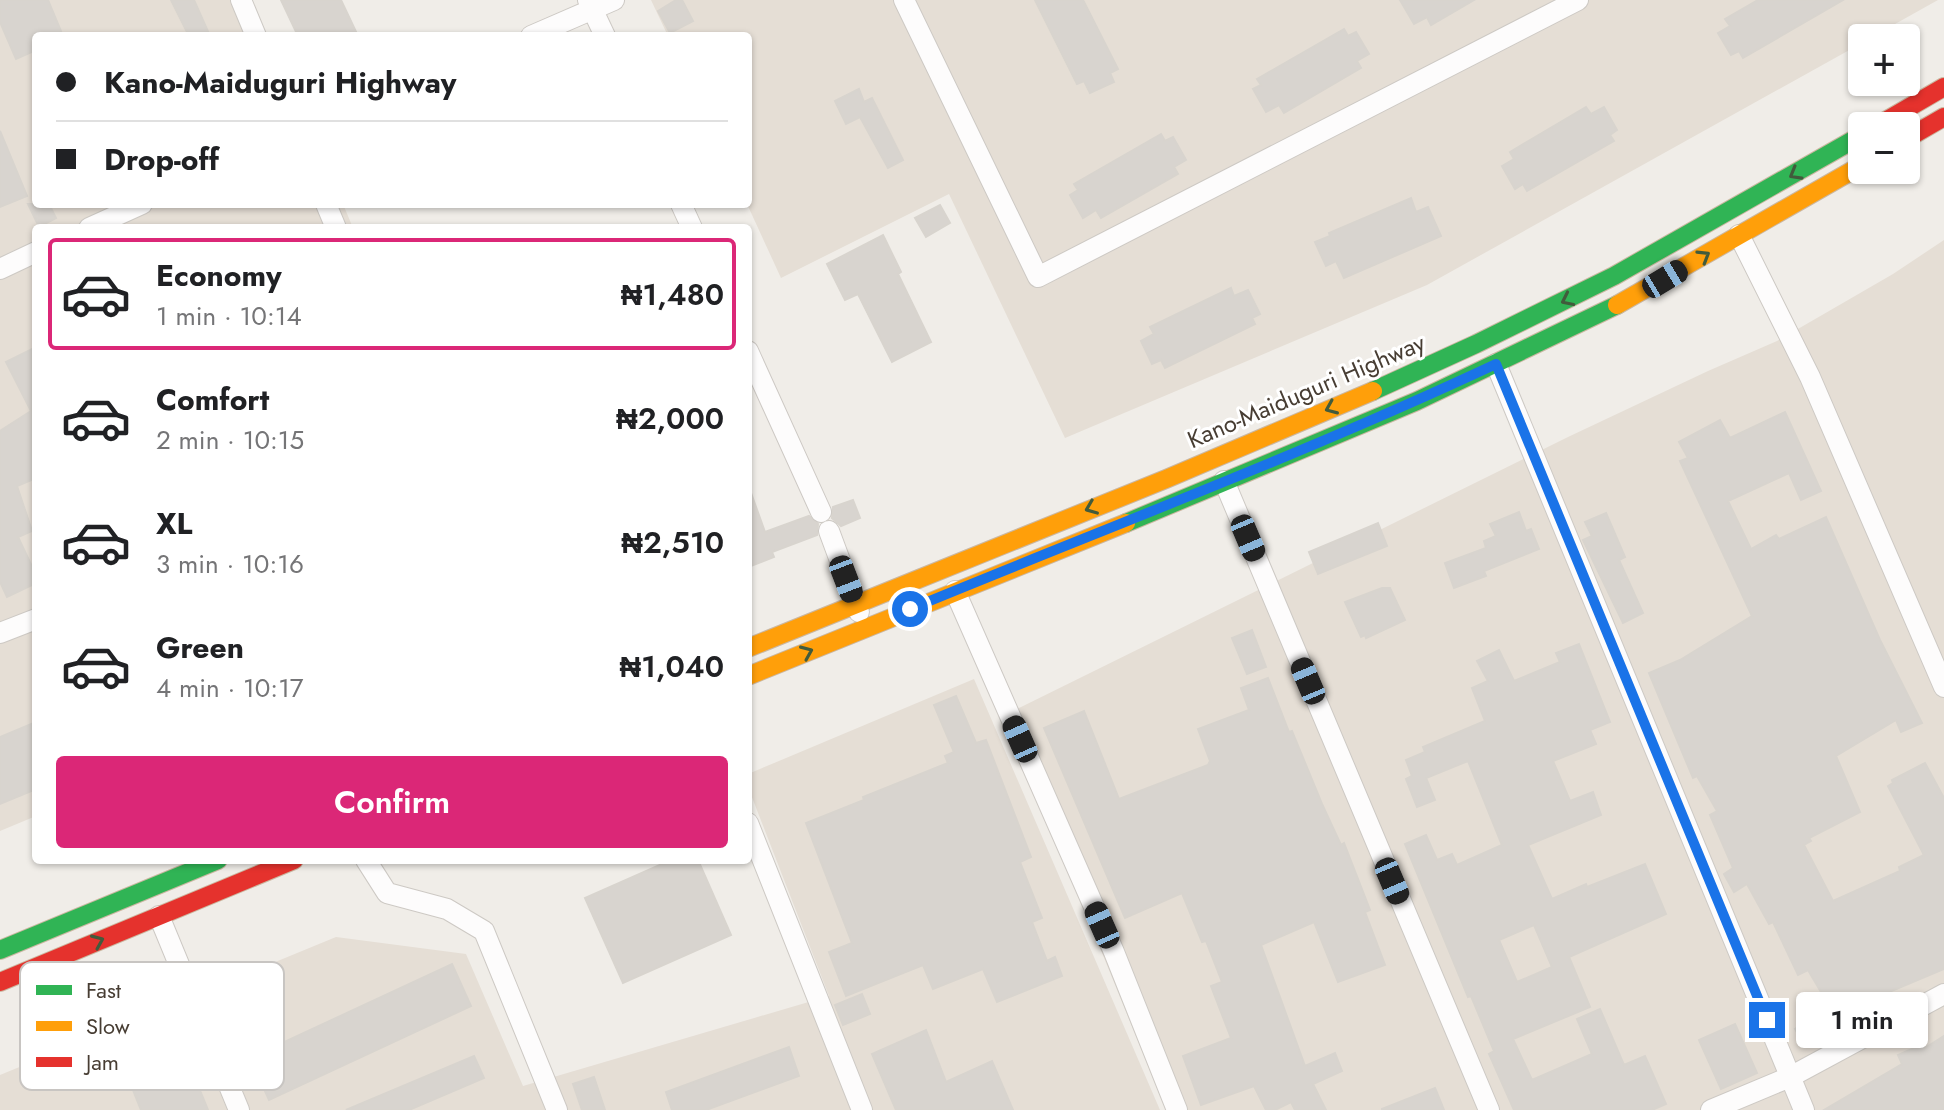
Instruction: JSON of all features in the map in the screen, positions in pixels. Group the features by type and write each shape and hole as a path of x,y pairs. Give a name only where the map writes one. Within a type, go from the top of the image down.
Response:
{"highway":[{"path":"1901,112 1944,87"},
{"path":"1920,131 1944,117"},
{"name":"Kano-Maiduguri Highway","path":"752,646 1214,457 1456,353 1663,250 1848,143"},
{"path":"752,674 1257,470 1417,401 1586,321 1848,173"},
{"path":"0,950 208,864"},
{"path":"48,962 284,864"},
{"path":"0,982 20,974"}],"street":[{"path":"241,0 254,32"},
{"path":"539,32 591,5 614,0"},
{"path":"904,0 1038,277 1578,0"},
{"path":"591,5 603,32"},
{"path":"98,224 133,208"},
{"path":"1739,235 1810,377 1944,687"},
{"path":"0,269 32,254"},
{"path":"752,360 825,521 865,627"},
{"path":"1496,364 1804,1110"},
{"path":"1224,481 1489,1110"},
{"path":"955,591 1114,952 1177,1110"},
{"path":"0,633 32,621"},
{"path":"752,833 862,1110"},
{"path":"369,864 387,893 447,909 484,931 557,1110"},
{"path":"159,916 178,962"},
{"path":"1711,1110 1790,1077 1944,994"},
{"path":"231,1090 239,1110"}],"shaded area":[{"path":"0,0 249,0 264,32 32,32 32,208 345,208 351,224 32,224 32,818 0,831"},
{"path":"651,0 1938,0 1895,24 1848,24 1848,51 1427,285 1065,438 949,194 781,278 749,208 752,208 752,32 666,32"},
{"path":"1944,240 1944,1110 1166,1110 1005,715 1568,437 1777,341 1893,274"},
{"path":"974,679 1160,1110 0,1110 0,1075 20,1067 20,1090 284,1090 284,962 275,962 336,937 466,954 523,1086 829,996 752,797 752,772"}],"building":[{"path":"0,0 48,0 61,32 32,32 32,52 16,59 0,22"},
{"path":"171,0 194,0 208,32 187,32"},
{"path":"281,0 341,0 356,32 296,32"},
{"path":"676,0 682,0 693,21 669,32 658,11"},
{"path":"1035,0 1083,0 1118,69 1110,73 1114,82 1090,93 1084,81 1077,84"},
{"path":"1400,0 1474,0 1431,25 1427,17 1414,24"},
{"path":"1758,0 1843,0 1743,58 1739,51 1731,55 1718,33 1730,26 1725,19"},
{"path":"1344,29 1348,36 1356,32 1369,54 1357,61 1361,68 1284,113 1279,105 1266,112 1253,89 1261,85 1257,79"},
{"path":"859,89 864,102 872,98 903,160 888,168 860,117 846,124 835,101"},
{"path":"1586,107 1591,114 1604,107 1617,130 1610,135 1614,141 1527,191 1523,184 1515,189 1502,166 1514,159 1510,152"},
{"path":"0,131 27,196 0,207"},
{"path":"1161,134 1165,141 1173,137 1186,160 1174,167 1178,174 1101,218 1096,210 1083,218 1070,195 1078,190 1074,184"},
{"path":"1411,198 1416,212 1428,207 1441,236 1344,278 1336,261 1326,266 1315,242"},
{"path":"28,204 32,204 32,208 51,208 56,218 38,224"},
{"path":"940,205 950,223 926,237 915,218"},
{"path":"883,235 931,342 892,362 858,294 845,300 827,264"},
{"path":"1231,288 1234,296 1248,290 1260,314 1252,318 1255,324 1165,368 1161,360 1152,364 1141,341 1154,334 1150,327"},
{"path":"32,349 32,480 17,486 32,531 18,537 32,567 32,585 7,597 0,582 0,431 31,411 6,362"},
{"path":"1785,412 1821,491 1801,500 1789,473 1728,501 1751,549 1776,535 1779,539 1826,517 1880,640 1922,723 1901,732 1896,720 1836,756 1860,812 1809,838 1811,841 1804,845 1833,901 1900,871 1899,867 1924,855 1888,786 1893,783 1892,780 1925,763 1944,798 1944,969 1889,992 1893,999 1831,1036 1830,1033 1805,1047 1795,1029 1831,1009 1808,970 1798,975 1773,922 1769,924 1747,884 1734,892 1724,874 1733,868 1710,815 1717,811 1697,776 1693,778 1649,673 1680,660 1752,616 1680,461 1688,458 1679,442 1720,420 1730,438"},
{"path":"752,496 765,532 809,516 818,524 817,535 772,552 774,557 752,565"},
{"path":"853,500 860,518 841,526 832,518 833,507"},
{"path":"1519,512 1526,531 1531,529 1539,549 1484,571 1486,576 1454,588 1445,563 1486,548 1484,541 1496,536 1490,524"},
{"path":"1606,513 1625,557 1619,560 1643,613 1623,623 1583,540 1592,536 1585,522"},
{"path":"1378,523 1387,546 1318,574 1309,552"},
{"path":"1390,588 1405,620 1366,638 1365,635 1361,637 1345,602"},
{"path":"1252,630 1266,667 1247,674 1232,638"},
{"path":"1579,644 1610,722 1590,730 1596,744 1553,761 1570,801 1593,792 1601,815 1528,845 1552,899 1645,864 1666,914 1569,957 1590,1007 1513,1039 1532,1080 1592,1054 1577,1019 1600,1009 1624,1065 1645,1056 1666,1104 1652,1110 1514,1110 1489,1054 1494,1051 1471,996 1468,997 1405,844 1426,835 1437,860 1452,854 1457,865 1502,845 1468,761 1426,778 1435,800 1417,807 1406,779 1412,776 1406,760 1425,752 1423,747 1485,721 1472,688 1488,681 1477,661 1499,650 1514,681 1560,662 1556,653","holes":["1534,925 1552,967 1517,982 1499,940"]},
{"path":"1268,678 1322,804 1341,845 1344,843 1370,910 1365,912 1385,965 1338,982 1314,922 1261,945 1305,1066 1335,1053 1342,1071 1313,1084 1326,1110 1295,1110 1291,1102 1275,1110 1266,1110 1254,1086 1201,1105 1183,1056 1231,1038 1211,986 1222,982 1206,941 1202,942 1182,893 1125,918 1044,728 1084,711 1119,799 1208,765 1210,761 1198,729 1249,710 1241,688"},
{"path":"956,696 976,743 986,740 1031,857 1020,862 1042,918 1032,922 1047,961 1055,957 1062,976 997,1002 983,969 933,989 923,965 846,996 829,952 852,943 806,823 948,763 945,756 954,752 934,705"},
{"path":"32,724 32,791 0,804 0,737"},
{"path":"662,864 700,864 731,935 623,983 585,898"},
{"path":"452,964 471,1006 269,1100 264,1090 284,1090 284,1042"},
{"path":"862,994 870,1014 843,1025 835,1005"},
{"path":"1735,1024 1757,1073 1721,1089 1699,1040"},
{"path":"926,1030 946,1082 992,1061 1013,1110 896,1110 872,1054"},
{"path":"1944,1036 1944,1110 1824,1110 1902,1064 1898,1055 1923,1044 1925,1048"},
{"path":"789,1047 799,1076 706,1110 672,1110 666,1092"},
{"path":"474,1056 484,1078 409,1110 346,1110"},
{"path":"594,1077 605,1110 582,1110 573,1084"},
{"path":"1435,1088 1444,1110 1382,1110 1382,1109"},
{"path":"133,1090 200,1090 208,1110 141,1110"}],"traffic: fast":[{"path":"1373,391 1614,276 1848,143"},
{"path":"1126,523 1417,401 1617,305"},
{"path":"0,950 208,864"}],"traffic: slow":[{"path":"1617,305 1848,173"},
{"path":"752,646 1166,479 1373,391"},
{"path":"752,674 1126,523"}],"traffic: jam":[{"path":"1901,112 1944,87"},
{"path":"1920,131 1944,117"},
{"path":"48,962 284,864"},
{"path":"0,982 20,974"}],"route":[{"path":"910,609 1257,470 1496,364 1767,1020"}]}
